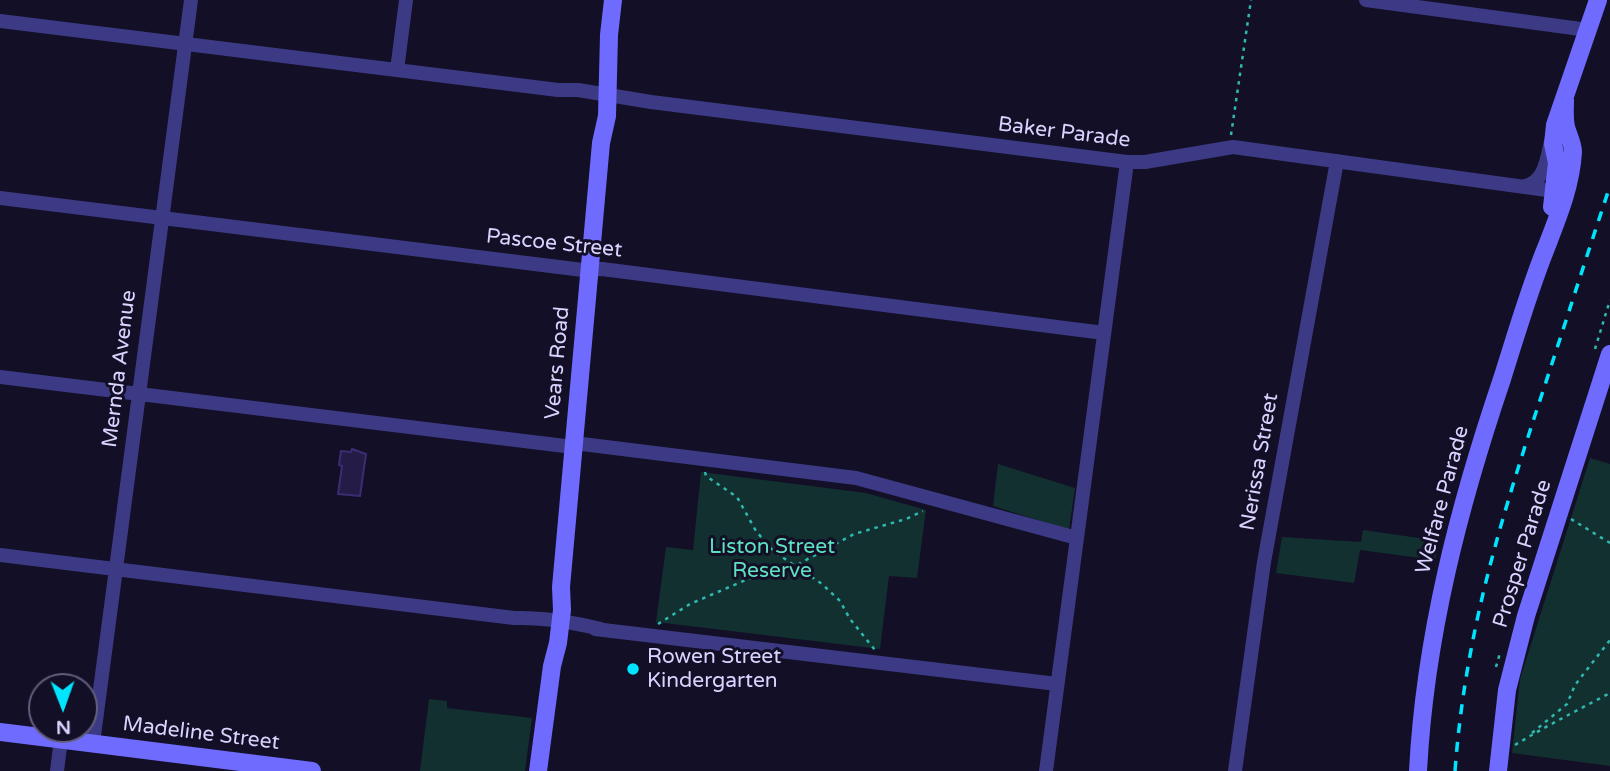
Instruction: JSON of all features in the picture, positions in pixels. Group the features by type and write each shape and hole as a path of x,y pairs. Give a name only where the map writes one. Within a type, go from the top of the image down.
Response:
{"street":[{"name":"Mernda Avenue","path":"98,705 191,0"},
{"path":"397,70 406,0"},
{"name":"Vears Road","path":"538,771 561,587 601,143 606,127 603,96 614,0"},
{"path":"1366,0 1588,30"},
{"name":"Welfare Parade","path":"1418,771 1426,690 1452,543 1470,476 1545,248 1557,223 1560,191 1552,137 1598,0"},
{"name":"Baker Parade","path":"0,21 558,90 578,96 603,96 1127,162 1145,162 1228,147 1560,191"},
{"name":"Welfare Parade","path":"1560,191 1573,150 1565,120 1565,100"},
{"path":"1520,186 1534,184 1539,179 1552,137"},
{"name":"Nerissa Street","path":"1235,771 1264,562 1337,161"},
{"path":"1046,771 1127,162"},
{"name":"Pascoe Street","path":"0,198 1104,333"},
{"name":"Prosper Parade","path":"1499,766 1507,690 1526,616 1610,354"},
{"path":"0,377 856,478 1077,538"},
{"path":"0,555 1057,684"},
{"name":"Madeline Street","path":"0,732 28,735"},
{"path":"57,771 60,743"},
{"name":"Madeline Street","path":"93,743 313,771"}],"path":[{"path":"1231,135 1251,0"},
{"path":"705,472 706,476 737,497 755,531 780,557 822,584 840,601 850,620 875,650 862,648"},
{"path":"672,625 658,624 690,604 748,579 794,566 854,534 919,515 925,508"},
{"path":"1558,514 1578,522 1598,538 1610,543"},
{"path":"1524,739 1567,704 1575,685 1610,640"},
{"path":"1499,766 1513,746 1549,723 1610,693"},
{"path":"1605,696 1610,698"}],"green space":[{"path":"1590,458 1610,464 1610,766 1512,753 1520,679"},
{"path":"998,464 1075,488 1069,530 993,506"},
{"name":"Liston Street Reserve","path":"701,472 866,493 926,510 917,578 889,576 880,649 656,622 666,547 693,550"},
{"path":"1363,530 1440,541 1435,560 1360,550 1354,583 1276,573 1282,537 1361,542"},
{"path":"429,699 447,701 447,708 532,718 525,771 420,771"}],"building":[{"path":"352,449 366,454 360,496 338,494 341,451 351,452"}],"railway":[{"path":"1455,771 1467,673 1486,580 1527,441 1610,186"}],"place":[{"name":"Rowen Street Kindergarten","path":"633,669"}]}
